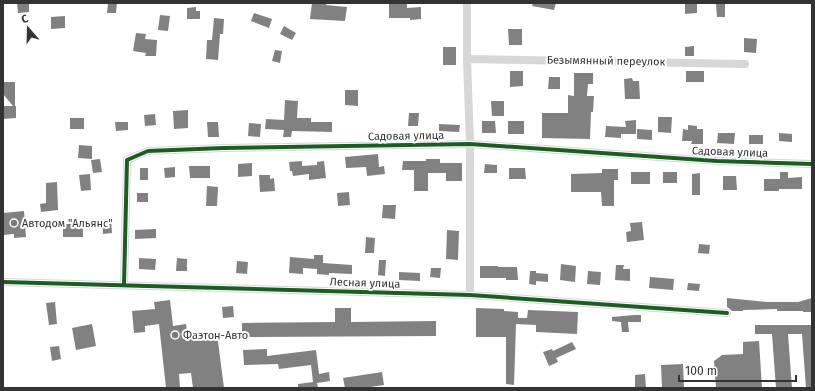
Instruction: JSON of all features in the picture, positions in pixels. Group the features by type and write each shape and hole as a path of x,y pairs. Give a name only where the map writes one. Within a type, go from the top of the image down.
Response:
{"street":[{"path":"467,3 470,144 470,295"},
{"name":"Безымянный переулок","path":"467,59 745,64"},
{"name":"Садовая улица","path":"124,285 127,160 148,151 223,148 470,144 718,161 812,164"},
{"name":"Лесная улица","path":"3,282 470,295 726,313"}],"building":[{"path":"17,3 29,3 29,12 18,13"},
{"path":"108,3 117,3 116,13 107,13"},
{"path":"312,3 327,3 326,5 347,7 345,21 310,19"},
{"path":"389,3 407,3 407,8 421,7 421,19 410,20 410,18 389,18"},
{"path":"533,3 556,3 554,10 532,6"},
{"path":"685,3 697,3 697,13 685,14"},
{"path":"716,4 725,4 725,17 717,17"},
{"path":"196,7 196,11 200,11 200,19 187,19 187,8"},
{"path":"254,13 272,19 269,28 251,21"},
{"path":"160,15 170,16 168,31 158,30"},
{"path":"65,16 65,28 51,29 51,17"},
{"path":"214,18 224,19 223,34 220,34 218,60 206,59 207,40 212,40"},
{"path":"284,26 296,33 292,40 280,34"},
{"path":"508,29 522,29 522,45 509,45"},
{"path":"136,33 146,34 145,39 157,40 156,56 145,56 146,53 133,51"},
{"path":"744,38 757,39 756,53 744,52"},
{"path":"694,46 694,56 685,56 685,47"},
{"path":"443,47 456,47 456,65 443,65"},
{"path":"275,50 282,51 280,63 272,61"},
{"path":"510,71 523,71 523,86 510,87"},
{"path":"686,71 704,71 704,82 686,82"},
{"path":"574,73 593,73 593,84 588,84 587,96 594,96 593,112 591,112 590,139 542,138 542,113 568,113 568,95 574,96"},
{"path":"549,77 560,77 560,89 548,89"},
{"path":"632,78 633,81 639,81 640,99 625,99 624,79"},
{"path":"3,82 15,82 16,118 3,119 3,106 13,106 3,94"},
{"path":"345,90 358,90 358,106 345,105"},
{"path":"285,100 298,101 297,118 311,118 311,122 332,122 332,132 292,131 291,137 283,137 284,130 265,129 266,119 284,120"},
{"path":"491,101 504,101 504,116 492,116"},
{"path":"188,110 188,128 174,129 173,111"},
{"path":"409,113 419,113 418,126 408,126"},
{"path":"155,114 156,125 145,126 144,115"},
{"path":"658,117 672,117 671,133 658,132"},
{"path":"70,118 84,118 84,129 70,129"},
{"path":"636,120 636,134 621,134 621,138 605,137 606,126 626,127 625,121"},
{"path":"482,121 495,121 496,133 482,133"},
{"path":"508,121 524,121 524,134 508,134"},
{"path":"115,122 128,122 128,130 116,131"},
{"path":"207,122 218,122 219,137 208,137"},
{"path":"249,123 261,124 260,137 248,136"},
{"path":"439,124 460,125 459,132 439,131"},
{"path":"688,125 697,126 697,129 703,129 703,144 691,144 692,141 682,141 683,129 688,130"},
{"path":"637,129 652,130 652,140 637,139"},
{"path":"718,133 735,133 734,144 717,143"},
{"path":"779,133 792,134 792,142 779,141"},
{"path":"749,135 763,135 763,144 749,144"},
{"path":"79,145 92,146 92,159 78,158"},
{"path":"378,154 379,167 384,166 385,174 367,176 366,167 346,168 345,157"},
{"path":"100,159 102,172 93,173 91,160"},
{"path":"426,159 440,159 440,163 462,163 462,181 446,181 446,173 428,173 428,191 414,191 414,170 402,170 403,161 426,161"},
{"path":"302,161 302,166 317,165 317,162 324,161 326,178 309,180 309,174 293,176 292,171 290,171 289,162"},
{"path":"252,163 252,176 238,177 238,164"},
{"path":"485,164 497,165 497,173 484,173"},
{"path":"189,166 210,166 210,178 190,178"},
{"path":"175,167 175,177 165,178 164,168"},
{"path":"140,168 148,168 148,180 140,180"},
{"path":"509,168 525,168 526,179 509,179"},
{"path":"602,169 618,169 618,180 614,180 614,206 602,206 601,192 571,192 571,174 602,173"},
{"path":"631,172 650,172 650,184 631,184"},
{"path":"663,172 677,172 677,183 663,183"},
{"path":"780,172 788,172 788,178 802,177 802,189 779,189 779,191 764,191 764,179 780,179"},
{"path":"700,173 700,195 692,195 692,174"},
{"path":"90,174 91,190 81,191 79,175"},
{"path":"259,175 270,175 270,179 274,178 275,191 260,192"},
{"path":"723,176 736,176 737,190 723,190"},
{"path":"57,182 58,210 41,212 40,204 46,203 46,183"},
{"path":"207,186 218,187 217,206 206,206"},
{"path":"349,192 350,205 338,206 337,193"},
{"path":"137,193 148,193 148,202 137,202"},
{"path":"383,205 396,205 395,219 382,218"},
{"name":"Автодом \"Альянс\"","path":"24,211 26,237 14,238 14,234 3,235 3,213"},
{"path":"111,220 112,233 103,234 102,221"},
{"path":"642,222 644,240 627,242 626,232 631,231 630,223"},
{"path":"63,224 83,224 83,237 63,237"},
{"path":"156,229 156,238 135,239 135,230"},
{"path":"447,230 459,231 458,260 446,259"},
{"path":"366,237 375,238 374,253 365,253"},
{"path":"699,244 710,245 709,254 698,253"},
{"path":"314,255 323,255 323,263 352,265 352,274 317,274 317,269 303,268 303,274 289,273 290,257 314,259"},
{"path":"139,258 156,259 155,270 139,269"},
{"path":"177,258 187,259 187,271 176,271"},
{"path":"379,260 386,260 385,276 378,275"},
{"path":"237,261 248,262 247,274 236,273"},
{"path":"561,264 576,266 575,282 560,280"},
{"path":"616,265 624,265 623,269 630,269 630,281 615,280"},
{"path":"480,266 517,267 518,280 506,280 506,278 480,278"},
{"path":"431,268 441,268 440,278 430,277"},
{"path":"530,271 548,274 548,282 536,281 536,285 529,284"},
{"path":"588,271 601,272 600,285 587,284"},
{"path":"399,272 420,273 420,281 399,280"},
{"path":"650,277 674,279 673,290 649,288"},
{"path":"688,283 700,284 699,291 687,290"},
{"path":"727,298 767,302 798,302 812,298 812,312 777,311 777,309 732,311 727,307"},
{"path":"170,300 173,326 186,324 188,337 217,334 224,388 193,388 191,373 179,374 180,388 166,388 159,324 145,326 145,332 134,333 132,311 155,309 154,302"},
{"path":"55,302 57,324 49,325 46,303"},
{"path":"233,306 234,317 223,318 222,307"},
{"path":"335,308 351,308 351,322 436,321 436,336 242,337 242,323 335,322"},
{"path":"476,308 504,309 504,311 518,312 518,318 527,318 528,310 578,312 577,334 536,332 536,325 516,324 514,385 506,384 506,337 476,337"},
{"path":"641,315 641,322 628,322 629,332 622,332 621,322 612,321 612,317"},
{"path":"92,324 96,346 76,350 72,328"},
{"path":"755,325 812,325 812,388 806,388 802,334 788,334 792,388 776,388 772,334 755,334"},
{"path":"759,341 762,388 716,388 714,361 722,355 743,354 743,342"},
{"path":"572,342 576,349 556,358 558,362 549,366 543,352 552,349 553,351"},
{"path":"59,346 61,359 52,361 50,347"},
{"path":"267,349 267,356 316,350 319,374 329,372 330,381 317,383 318,388 298,388 298,384 313,382 311,365 279,369 278,364 244,365 243,350"},
{"path":"683,364 684,388 662,388 661,365"},
{"path":"382,372 384,385 363,388 345,388 343,378"},
{"path":"645,374 646,388 635,388 635,375"}],"cycle path":[{"path":"124,285 127,160 148,151 223,148 470,144 717,161 812,164"},
{"path":"3,282 470,295 727,313"}],"place":[{"name":"Автодом \"Альянс\"","path":"14,223"},
{"name":"Фаэтон-Авто","path":"175,335"}]}
